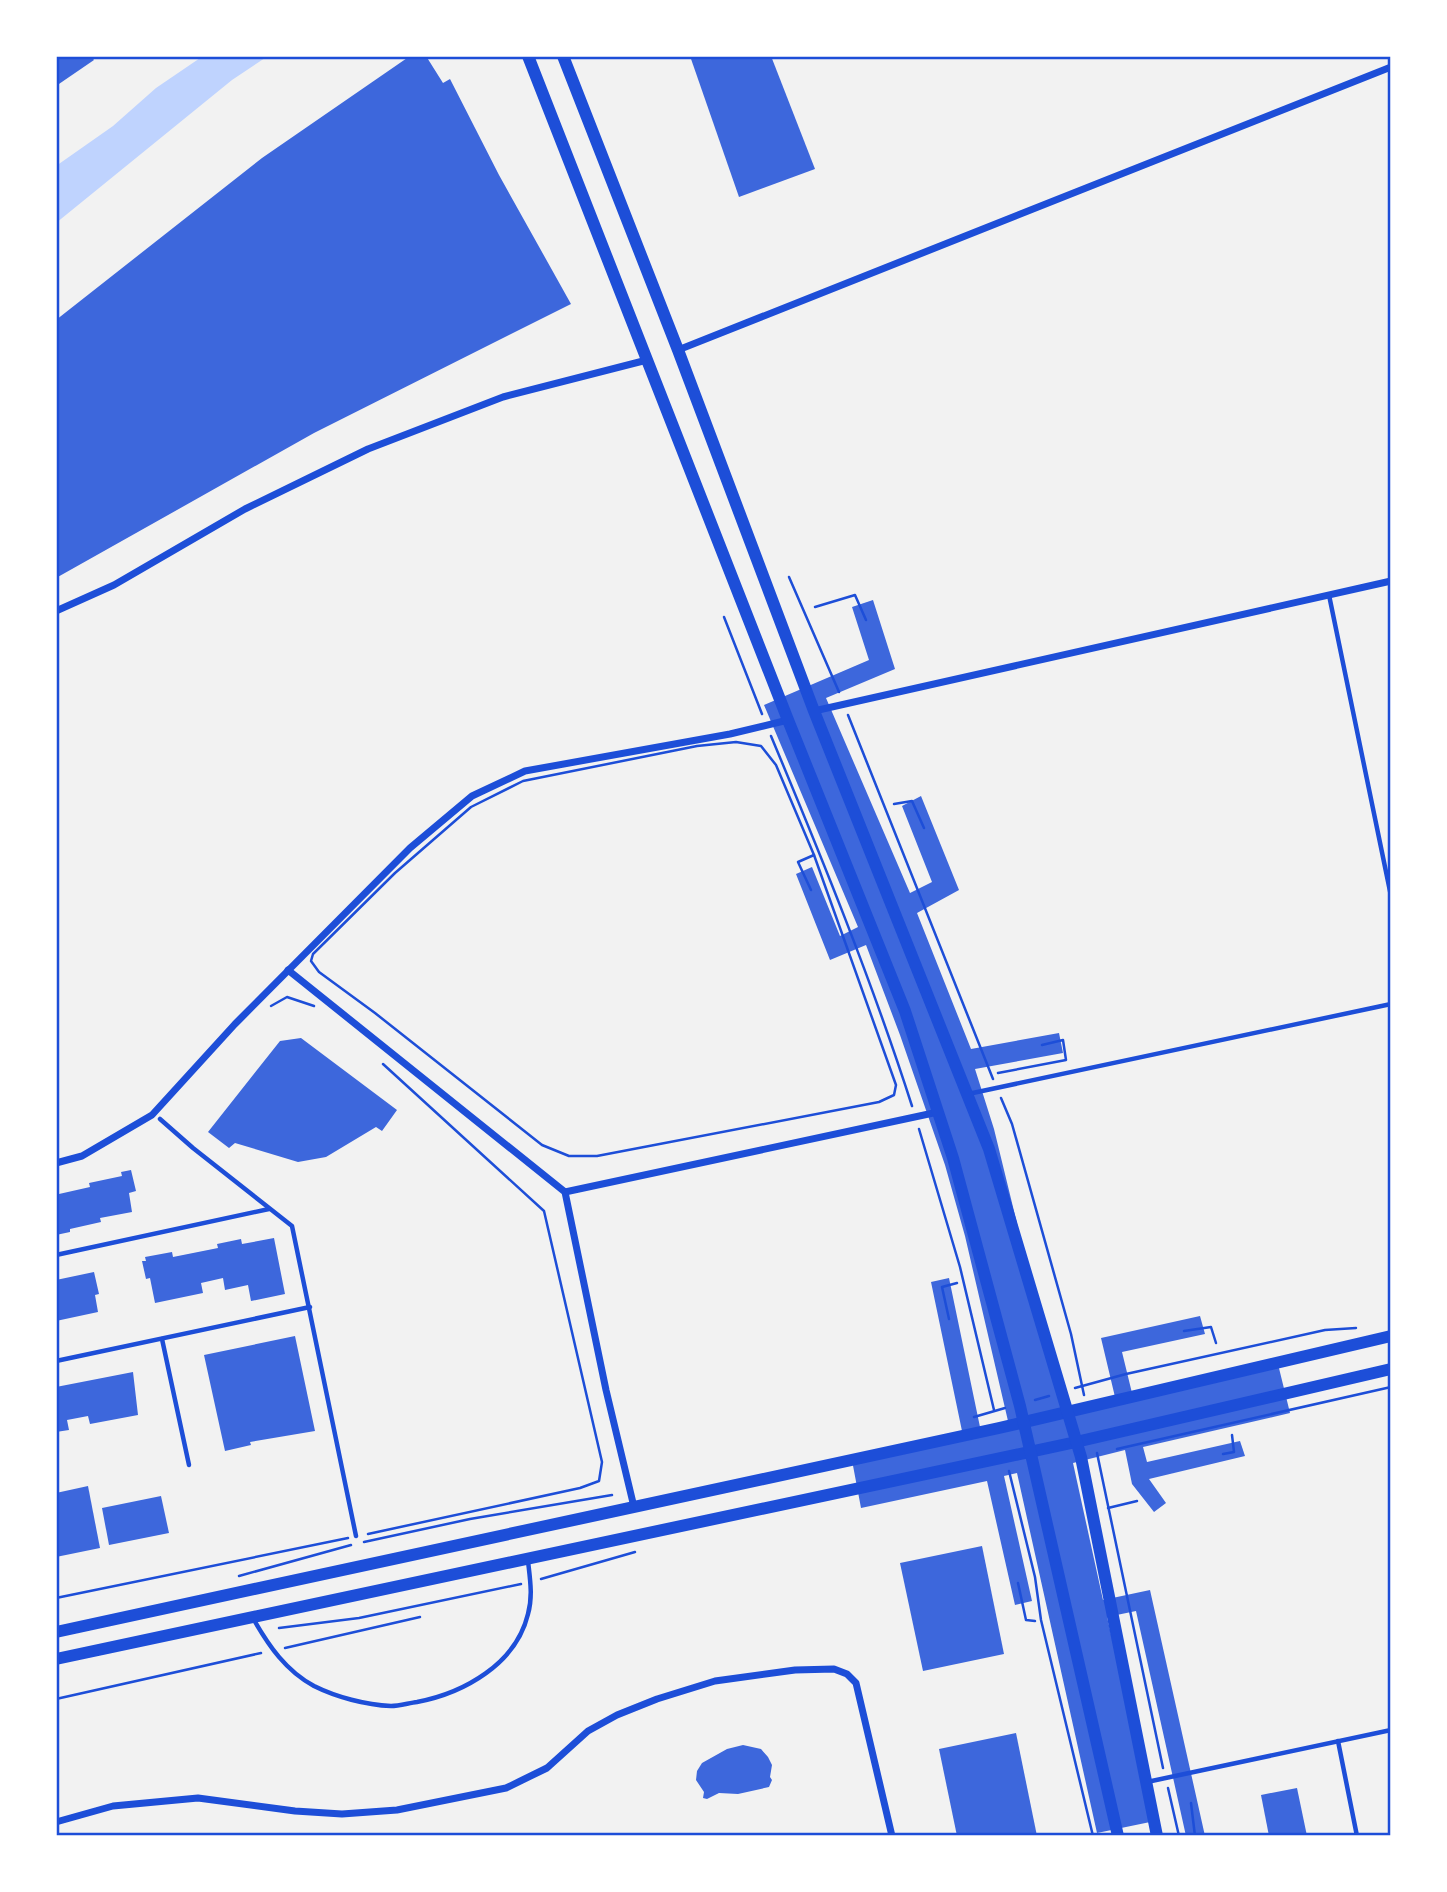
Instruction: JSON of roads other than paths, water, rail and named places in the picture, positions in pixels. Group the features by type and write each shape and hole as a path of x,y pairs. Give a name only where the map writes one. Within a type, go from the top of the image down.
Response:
{"main road":[{"path":"528,56 905,1011 953,1158 1020,1404 1118,1836"},
{"path":"563,56 678,350 814,711 989,1149 1081,1457 1157,1836"},
{"path":"56,1632 999,1428 1391,1336"},
{"path":"56,1659 1076,1442 1391,1369"}],"street":[{"path":"678,350 1391,67"},
{"path":"56,611 114,585 245,509 368,449 503,397 647,360"},
{"path":"814,711 1391,581"},
{"path":"56,1163 82,1156 152,1115 234,1024 288,970 411,848 472,796 526,771 788,720"},
{"path":"288,970 565,1192 606,1390 634,1507"},
{"path":"565,1192 938,1112"},
{"path":"56,1822 113,1806 198,1798 330,1813 397,1810 506,1788 547,1769 588,1731 617,1715 657,1699 715,1681 742,1676 834,1669 848,1674 856,1683 892,1836"}],"lane":[{"path":"1329,595 1391,896"},
{"path":"968,1094 1391,1004"},
{"path":"160,1119 292,1226 356,1536"},
{"path":"56,1255 270,1209"},
{"path":"56,1361 310,1307"},
{"path":"162,1339 189,1465"},
{"path":"251,1616 278,1659 312,1685 346,1698 393,1706 437,1698 483,1677 514,1647 528,1616 531,1582 527,1558"},
{"path":"1146,1783 1391,1730"},
{"path":"1338,1741 1357,1836"}],"water":[{"path":"203,56 268,56 232,80 56,223 56,166 113,126 156,88"}]}
